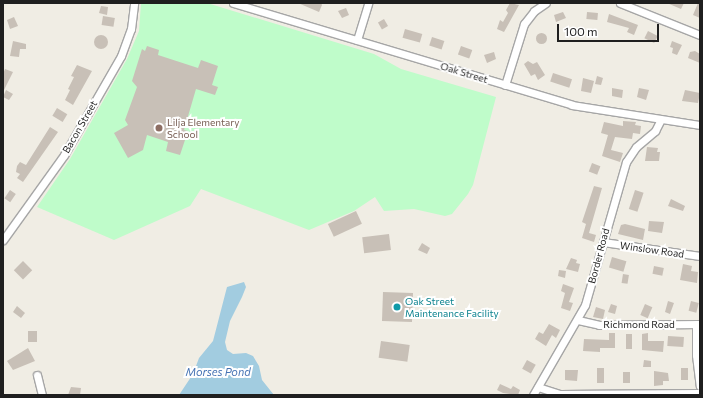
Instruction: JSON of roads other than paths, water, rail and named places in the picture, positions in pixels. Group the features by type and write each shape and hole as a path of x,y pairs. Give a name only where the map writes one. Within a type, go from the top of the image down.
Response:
{"street":[{"name":"Bacon Street","path":"3,240 64,155 121,56 131,29 134,3"},
{"name":"Oak Street","path":"233,3 586,108 700,125"},
{"path":"357,40 368,3"},
{"path":"505,85 524,24 534,11 546,3"},
{"path":"620,3 700,35"},
{"name":"Border Road","path":"533,395 578,320 588,296 626,162 636,147 655,131 661,119"},
{"name":"Winslow Road","path":"603,242 700,256"},
{"name":"Richmond Road","path":"578,320 599,325 698,324"},
{"path":"698,324 696,355 700,386"},
{"path":"37,375 42,395"},
{"path":"538,387 560,394 700,393"}],"water":[{"name":"Morses Pond","path":"244,282 246,287 230,321 225,342 227,350 233,354 246,353 253,356 259,366 262,380 274,395 179,395 193,374 199,358 213,341 227,287"}],"place":[{"name":"Lilja Elementary School","path":"159,128"},
{"name":"Oak Street Maintenance Facility","path":"397,307"}]}
